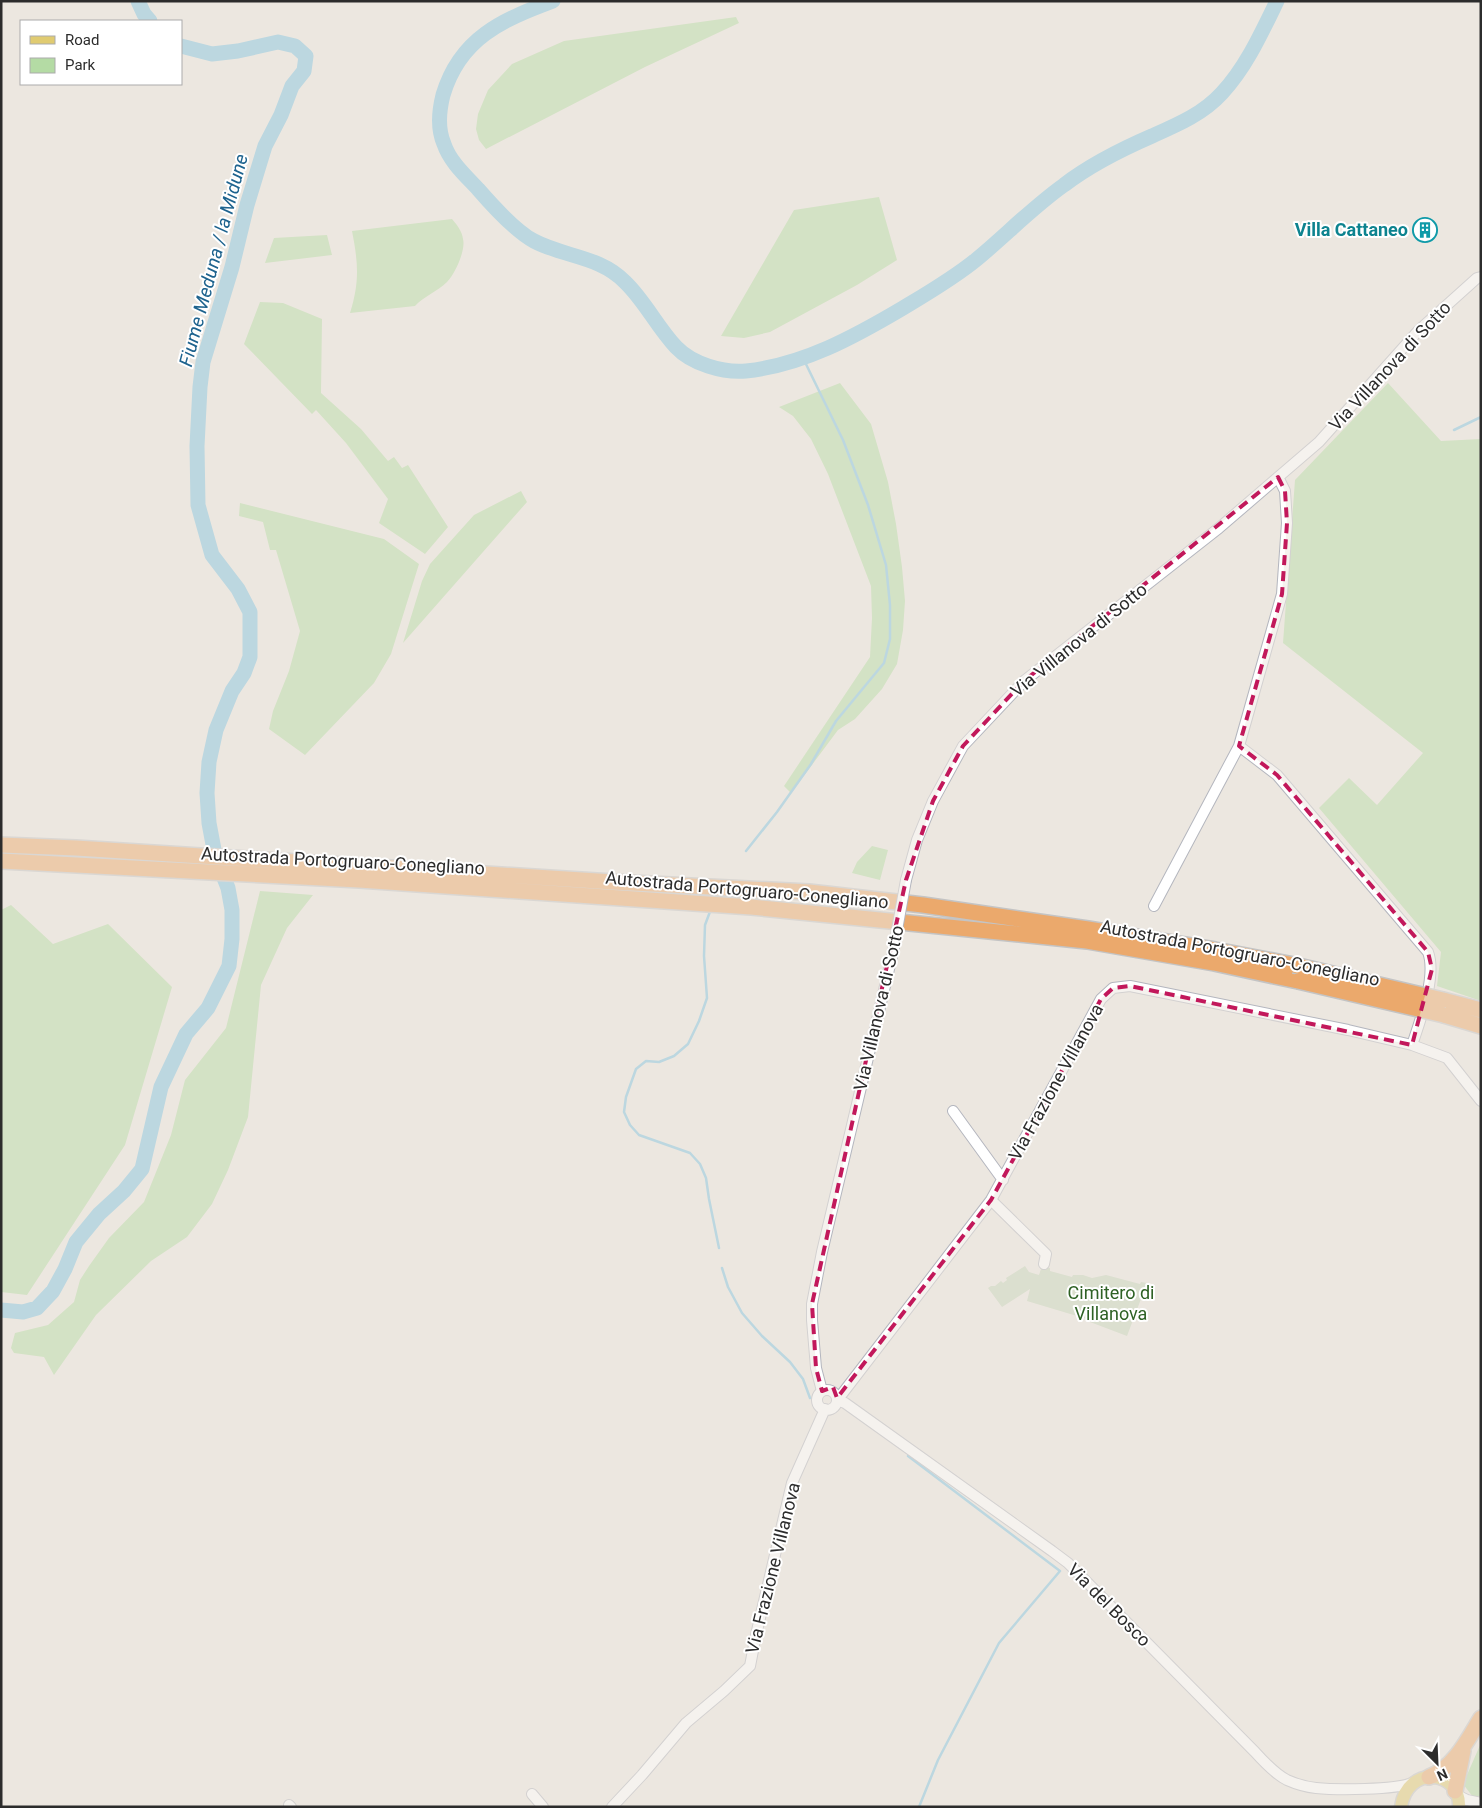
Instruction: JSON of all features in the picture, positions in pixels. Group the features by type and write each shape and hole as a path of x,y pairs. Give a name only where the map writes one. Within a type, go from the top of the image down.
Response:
{"highway":[{"name":"Autostrada Portogruaro-Conegliano","path":"1,846 76,848 617,897 751,907 1087,941 1214,963 1298,981 1444,1008 1479,1010"},
{"name":"Autostrada Portogruaro-Conegliano","path":"1,861 612,882 808,892 923,905 1215,950 1294,965 1444,1008 1480,1026"},
{"path":"1429,1776 1442,1770 1464,1744 1481,1718"},
{"path":"1457,1797 1459,1766 1464,1744"}],"main road":[{"path":"1402,1805 1406,1790 1412,1783 1429,1776 1447,1782 1457,1797"}],"street":[{"name":"Via Villanova di Sotto","path":"822,1391 816,1368 812,1304 822,1252 893,952 906,880 917,840 930,809 963,746 1024,681 1219,528 1319,442 1418,331 1476,278 1481,277"},
{"path":"1154,906 1239,746 1282,594 1288,523 1285,490 1278,477"},
{"path":"1239,746 1277,775 1428,952 1432,969 1412,1045"},
{"name":"Via Frazione Villanova","path":"837,1399 991,1200 1101,998 1113,988 1130,986 1348,1030 1412,1045 1447,1058 1481,1102"},
{"path":"954,1111 1003,1180"},
{"path":"991,1200 1046,1254 1044,1264"},
{"path":"822,1391 831,1391 837,1399 833,1408 825,1409 819,1406 817,1400 822,1391"},
{"name":"Via del Bosco","path":"837,1399 1068,1564 1254,1752 1285,1779 1299,1785 1315,1788 1405,1786 1412,1783"},
{"name":"Via Frazione Villanova","path":"616,1804 686,1723 750,1666 792,1483 825,1409"},
{"path":"1379,1787 1394,1795 1402,1805"},
{"path":"532,1794 544,1807"},
{"path":"1457,1797 1481,1804"},
{"path":"1475,1807 1481,1804"}],"highlighted area":[{"path":"1278,477 1285,491 1287,523 1282,594 1239,746 1277,775 1428,952 1432,969 1412,1045 1130,986 1113,988 1101,999 991,1200 837,1398 833,1387 822,1391 816,1368 812,1304 906,880 933,801 963,746 1024,681"}],"green space":[{"path":"736,17 739,23 645,67 486,149 479,140 476,129 478,114 488,90 512,64 564,41"},
{"path":"879,197 897,260 857,285 770,332 744,338 721,336 794,210"},
{"path":"452,219 460,231 464,244 459,262 447,282 415,306 350,313 357,281 356,252 352,231"},
{"path":"327,235 332,255 265,263 274,238"},
{"path":"260,302 283,303 322,319 321,393 361,429 388,461 394,457 402,468 408,465 448,527 425,554 379,523 388,499 346,443 316,410 312,414 244,344"},
{"path":"840,383 871,424 888,482 902,567 905,601 903,630 897,664 882,689 855,719 838,730 791,793 784,786 870,657 871,586 828,474 811,439 793,416 779,407"},
{"path":"1388,383 1441,441 1481,439 1481,1001 1437,986 1441,952 1319,808 1349,778 1377,805 1423,753 1283,643 1295,480"},
{"path":"521,491 527,502 403,643 422,581 430,564 474,515"},
{"path":"240,503 384,539 419,564 391,654 374,683 305,755 269,729 273,711 289,671 300,631 276,550 270,550 263,522 239,516"},
{"path":"872,846 888,850 880,880 852,873 857,862"},
{"path":"260,891 313,895 287,928 261,985 248,1117 228,1170 212,1204 187,1237 151,1261 96,1315 54,1375 44,1357 14,1353 11,1348 15,1333 48,1325 74,1302 80,1280 89,1266 109,1238 144,1202 171,1135 185,1080 226,1028"},
{"path":"11,905 53,944 108,924 172,987 125,1145 27,1295 1,1292 1,910"},
{"name":"Cimitero di Villanova","path":"1025,1266 1029,1272 1039,1275 1042,1266 1050,1268 1050,1271 1072,1277 1073,1275 1083,1275 1092,1278 1106,1275 1140,1284 1141,1282 1147,1283 1127,1336 1090,1322 1090,1320 1027,1301 1030,1289 1002,1307 988,1288 995,1286 1001,1281 1003,1283 1007,1280 1006,1278"},
{"path":"1481,1743 1481,1796 1473,1797 1463,1784"}],"waterway":[{"name":"Fiume Meduna / la Midune","path":"138,1 149,20"},
{"name":"Fiume Meduna / la Midune","path":"553,1 500,24 472,45 460,59 451,75 440,107 440,132 447,151 459,168 490,202 512,225 527,237 545,246 593,262 615,273 632,289 669,339 683,353 699,363 718,369 737,371 767,368 808,356 847,339 885,319 968,266 1041,202 1084,171 1118,152 1180,123 1207,107 1231,83 1252,50 1277,1"},
{"name":"Fiume Meduna / la Midune","path":"1,1310 23,1312 37,1308 53,1291 65,1269 76,1242 99,1214 124,1191 142,1169 161,1087 186,1034 208,1008 229,966 232,939 232,910 228,888 215,855 209,823 207,793 209,762 216,730 232,691 244,673 250,657 250,612 238,589 212,555 198,505 197,446 200,387 203,362 232,267 247,205 265,146 281,115 292,86 304,71 306,56 295,46 278,42 238,51 212,54 182,46"},
{"path":"746,851 811,764 836,721 884,663 890,639 890,605 886,565 868,505 843,440 803,358"},
{"path":"1454,430 1481,417"},
{"path":"711,909 705,925 704,956 707,998 699,1021 688,1044 674,1056 659,1062 646,1061 636,1069 626,1097 624,1112 630,1125 639,1135 690,1153 700,1164 706,1178 719,1248"},
{"path":"722,1268 728,1287 742,1313 762,1336 790,1362 803,1379 810,1398"},
{"path":"908,1456 1060,1571 999,1643 938,1760 919,1807"}],"place":[{"name":"Villa Cattaneo","path":"1425,230"}]}
